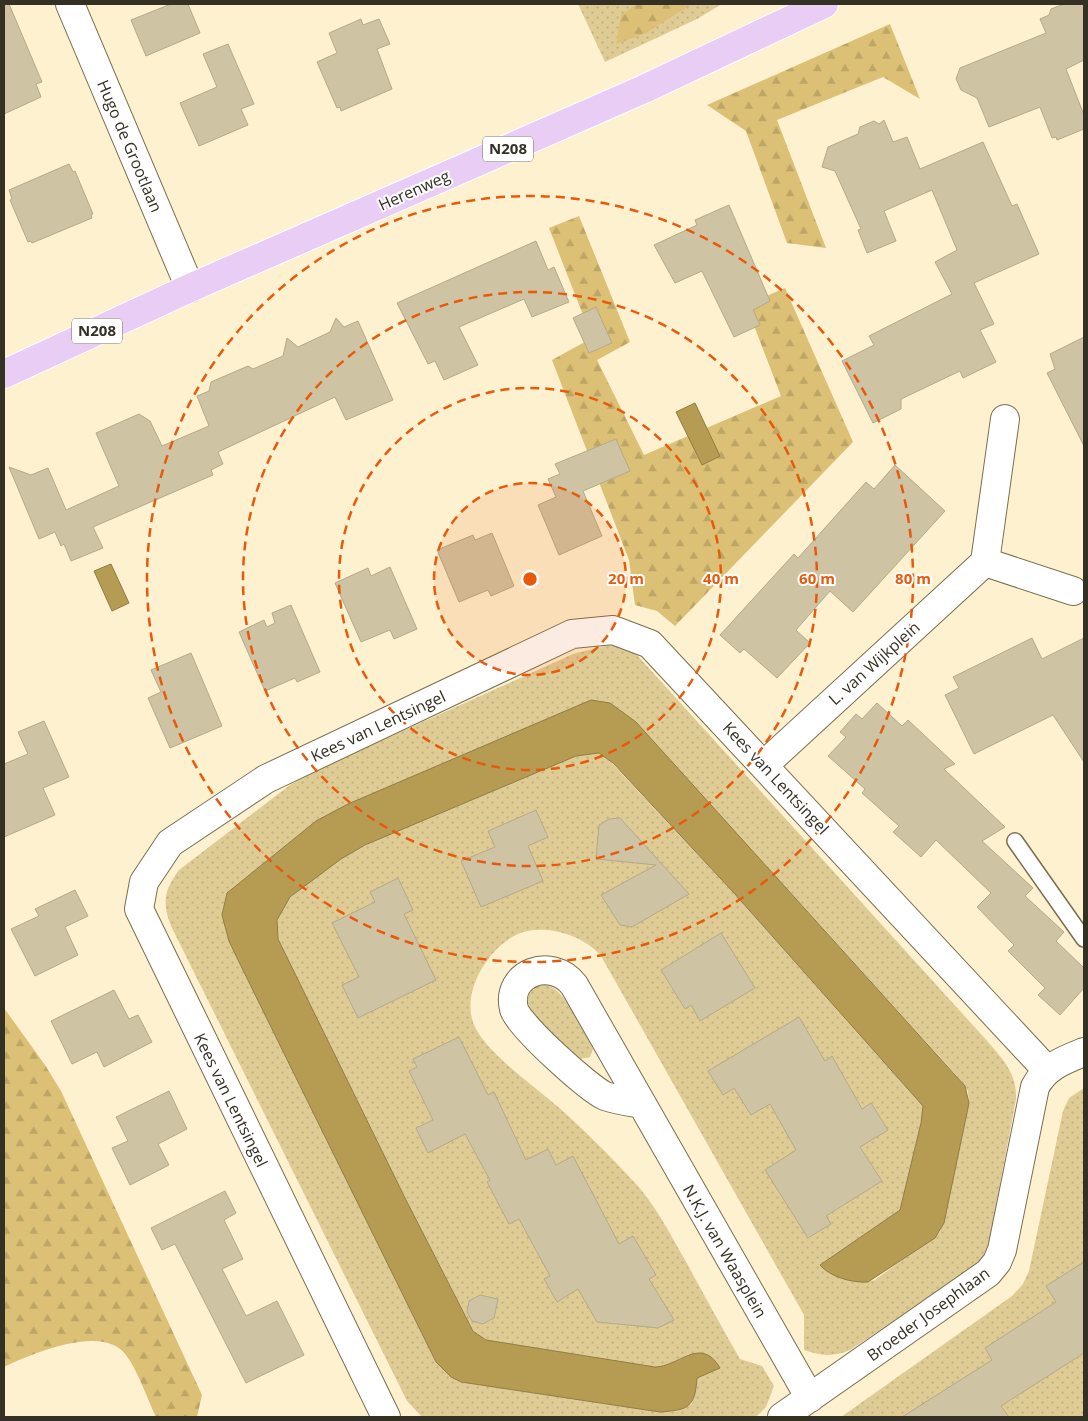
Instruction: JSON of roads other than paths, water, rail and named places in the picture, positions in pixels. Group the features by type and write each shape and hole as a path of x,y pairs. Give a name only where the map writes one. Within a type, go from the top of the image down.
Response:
{"main road":[{"name":"Herenweg","path":"4,374 190,288 644,89 824,4"}],"street":[{"name":"Hugo de Grootlaan","path":"70,4 190,288"},
{"path":"1005,419 985,562 1073,591"},
{"name":"L. van Wijkplein","path":"764,764 985,562"},
{"name":"Kees van Lentsingel","path":"386,1417 138,909 144,882 170,843 266,779 572,634 613,630 650,644 764,764 1047,1070"},
{"name":"N.K.J. van Waasplein","path":"642,1104 605,1096 591,1087 526,1028 514,1010 513,999 520,981 527,975 546,969 558,971 569,979 642,1104 810,1398"},
{"name":"Broeder Josephlaan","path":"782,1417 977,1283 997,1262 1002,1250 1034,1087 1047,1070 1060,1062 1084,1052"}],"lane":[{"path":"1015,842 1084,939"}]}
